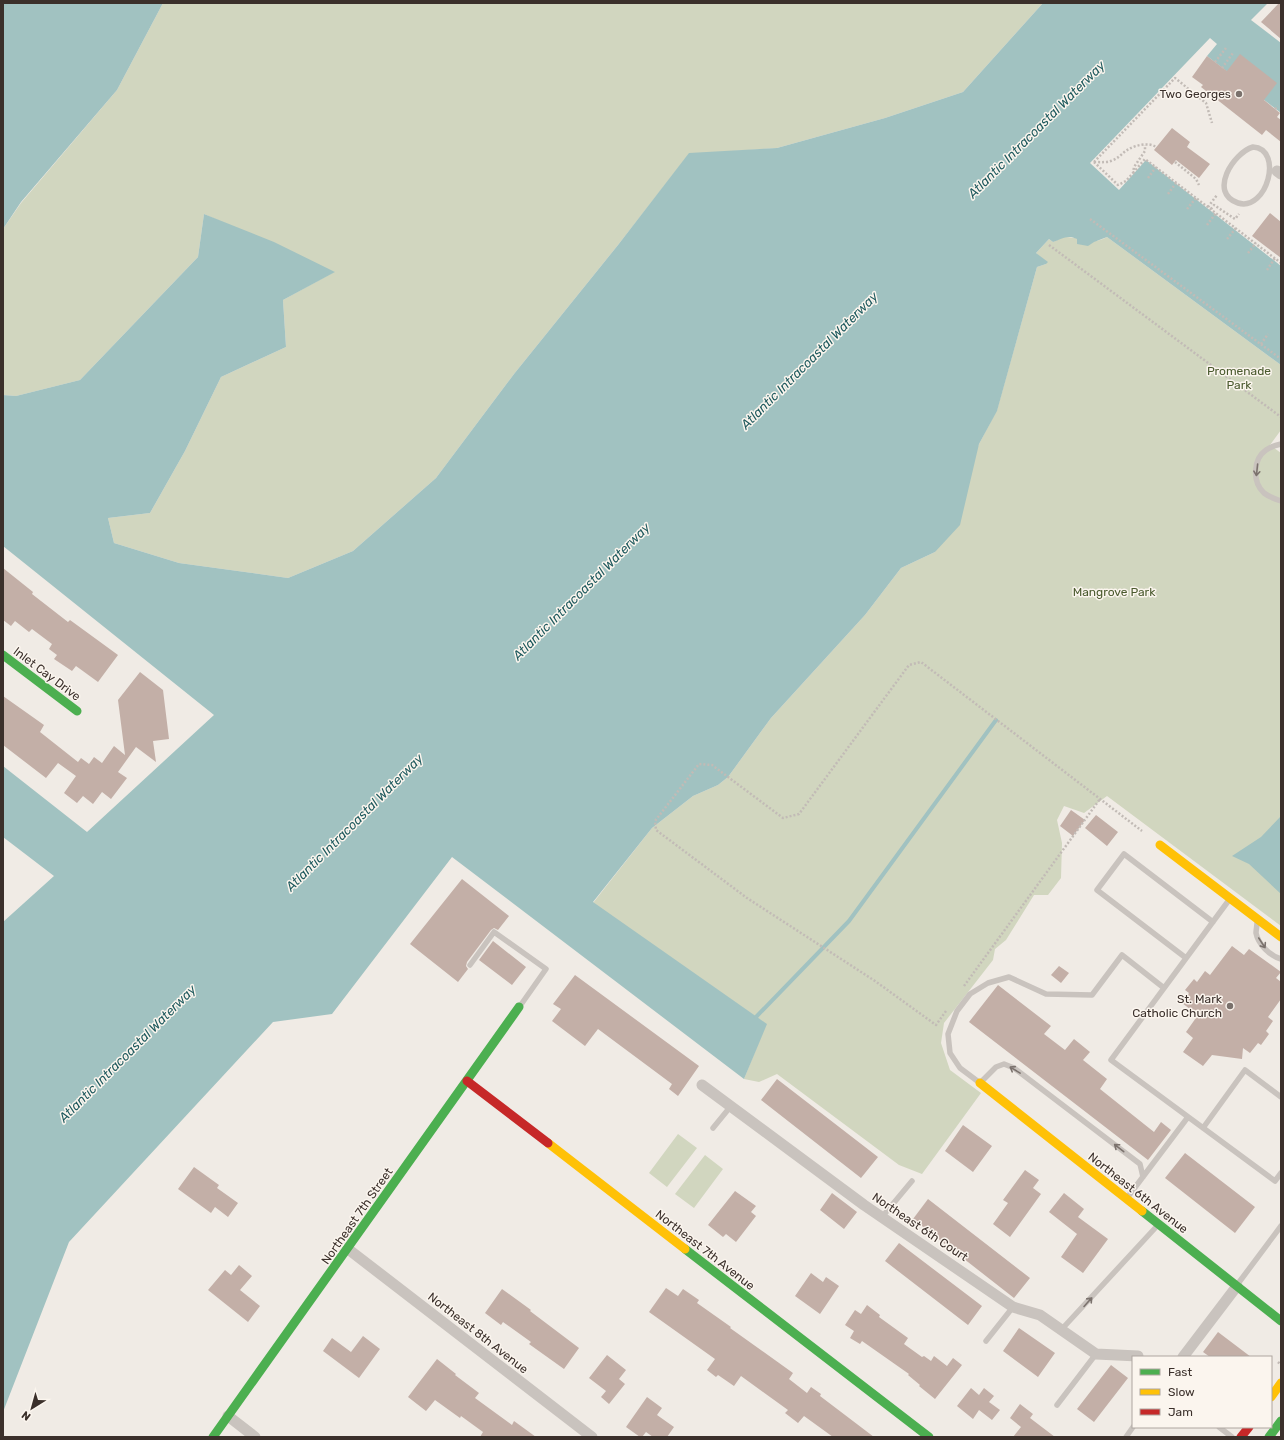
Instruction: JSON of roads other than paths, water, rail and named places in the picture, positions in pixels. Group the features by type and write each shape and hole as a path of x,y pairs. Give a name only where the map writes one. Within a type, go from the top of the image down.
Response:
{"street":[{"name":"Inlet Cay Drive","path":"3,655 77,711"},
{"path":"1160,845 1281,937"},
{"name":"Northeast 7th Street","path":"213,1437 348,1249 518,1007"},
{"name":"Northeast 7th Avenue","path":"467,1081 929,1437"},
{"name":"Northeast 6th Avenue","path":"980,1083 1281,1321"},
{"name":"Northeast 6th Court","path":"702,1085 882,1217 1013,1307 1040,1315 1096,1354"},
{"name":"Northeast 8th Avenue","path":"348,1249 592,1437"},
{"path":"1185,1356 1237,1286"},
{"path":"1096,1354 1138,1356"},
{"path":"1272,1395 1281,1383"},
{"path":"228,1416 254,1437"},
{"path":"1269,1437 1281,1421"},
{"path":"1241,1437 1248,1428"}],"lane":[{"path":"1274,156 1260,147 1246,149 1240,154 1226,172 1224,184 1225,191 1237,202 1250,204 1260,198 1275,179 1278,169"},
{"path":"1281,444 1266,450 1258,460 1255,472 1257,482 1263,492 1271,498 1281,501"},
{"path":"1186,958 1097,890 1124,854 1213,922"},
{"path":"1230,898 1111,1060 1275,1181 1281,1173"},
{"path":"1257,918 1256,934 1261,944 1270,953 1281,959"},
{"path":"470,965 494,932 546,970 518,1007"},
{"path":"1143,1176 1140,1164 1014,1068 1004,1064 996,1067 980,1083 960,1068 950,1053 948,1034 957,1011 970,994 988,983 1009,977 1046,994 1092,995 1122,955 1164,988"},
{"path":"1203,1128 1245,1070 1281,1097"},
{"path":"713,1128 731,1106"},
{"path":"1126,1198 1188,1117"},
{"path":"882,1217 912,1181"},
{"path":"1062,1330 1159,1224"},
{"path":"1237,1286 1281,1226"},
{"path":"986,1341 1013,1307"},
{"path":"1057,1405 1096,1354"},
{"path":"1126,1437 1133,1428"},
{"path":"1219,1428 1232,1437"}],"water":[{"path":"3,3 163,3 117,90 21,202 3,229"},
{"name":"Atlantic Intracoastal Waterway","path":"1043,3 1268,3 1251,20 1281,43 1281,113 1207,56 1217,44 1210,38 1090,163 1119,190 1146,160 1281,266 1281,365 1107,237 1088,246 1077,244 1077,239 1071,237 1053,242 1049,239 1036,253 1048,262 1037,267 997,411 979,444 960,525 935,552 901,568 865,615 771,718 728,777 718,785 693,796 652,828 593,902 767,1024 744,1079 452,857 332,1014 273,1022 69,1242 3,1412 3,922 54,876 3,837 3,766 87,832 214,715 3,546 3,395 16,396 80,380 198,257 204,214 274,242 335,272 283,300 286,347 221,377 185,451 150,513 108,518 114,543 179,563 288,578 353,551 436,478 514,374 618,245 689,153 777,148 885,118 963,92"},
{"path":"1281,816 1281,894 1249,864 1232,856 1261,837"}],"waterway":[{"path":"756,1017 849,921 996,720"}],"place":[{"name":"Two Georges","path":"1239,94"},
{"name":"St. Mark Catholic Church","path":"1230,1006"}],"park label":[{"name":"Promenade Park","path":"1239,378"},
{"name":"Mangrove Park","path":"1114,592"}]}
